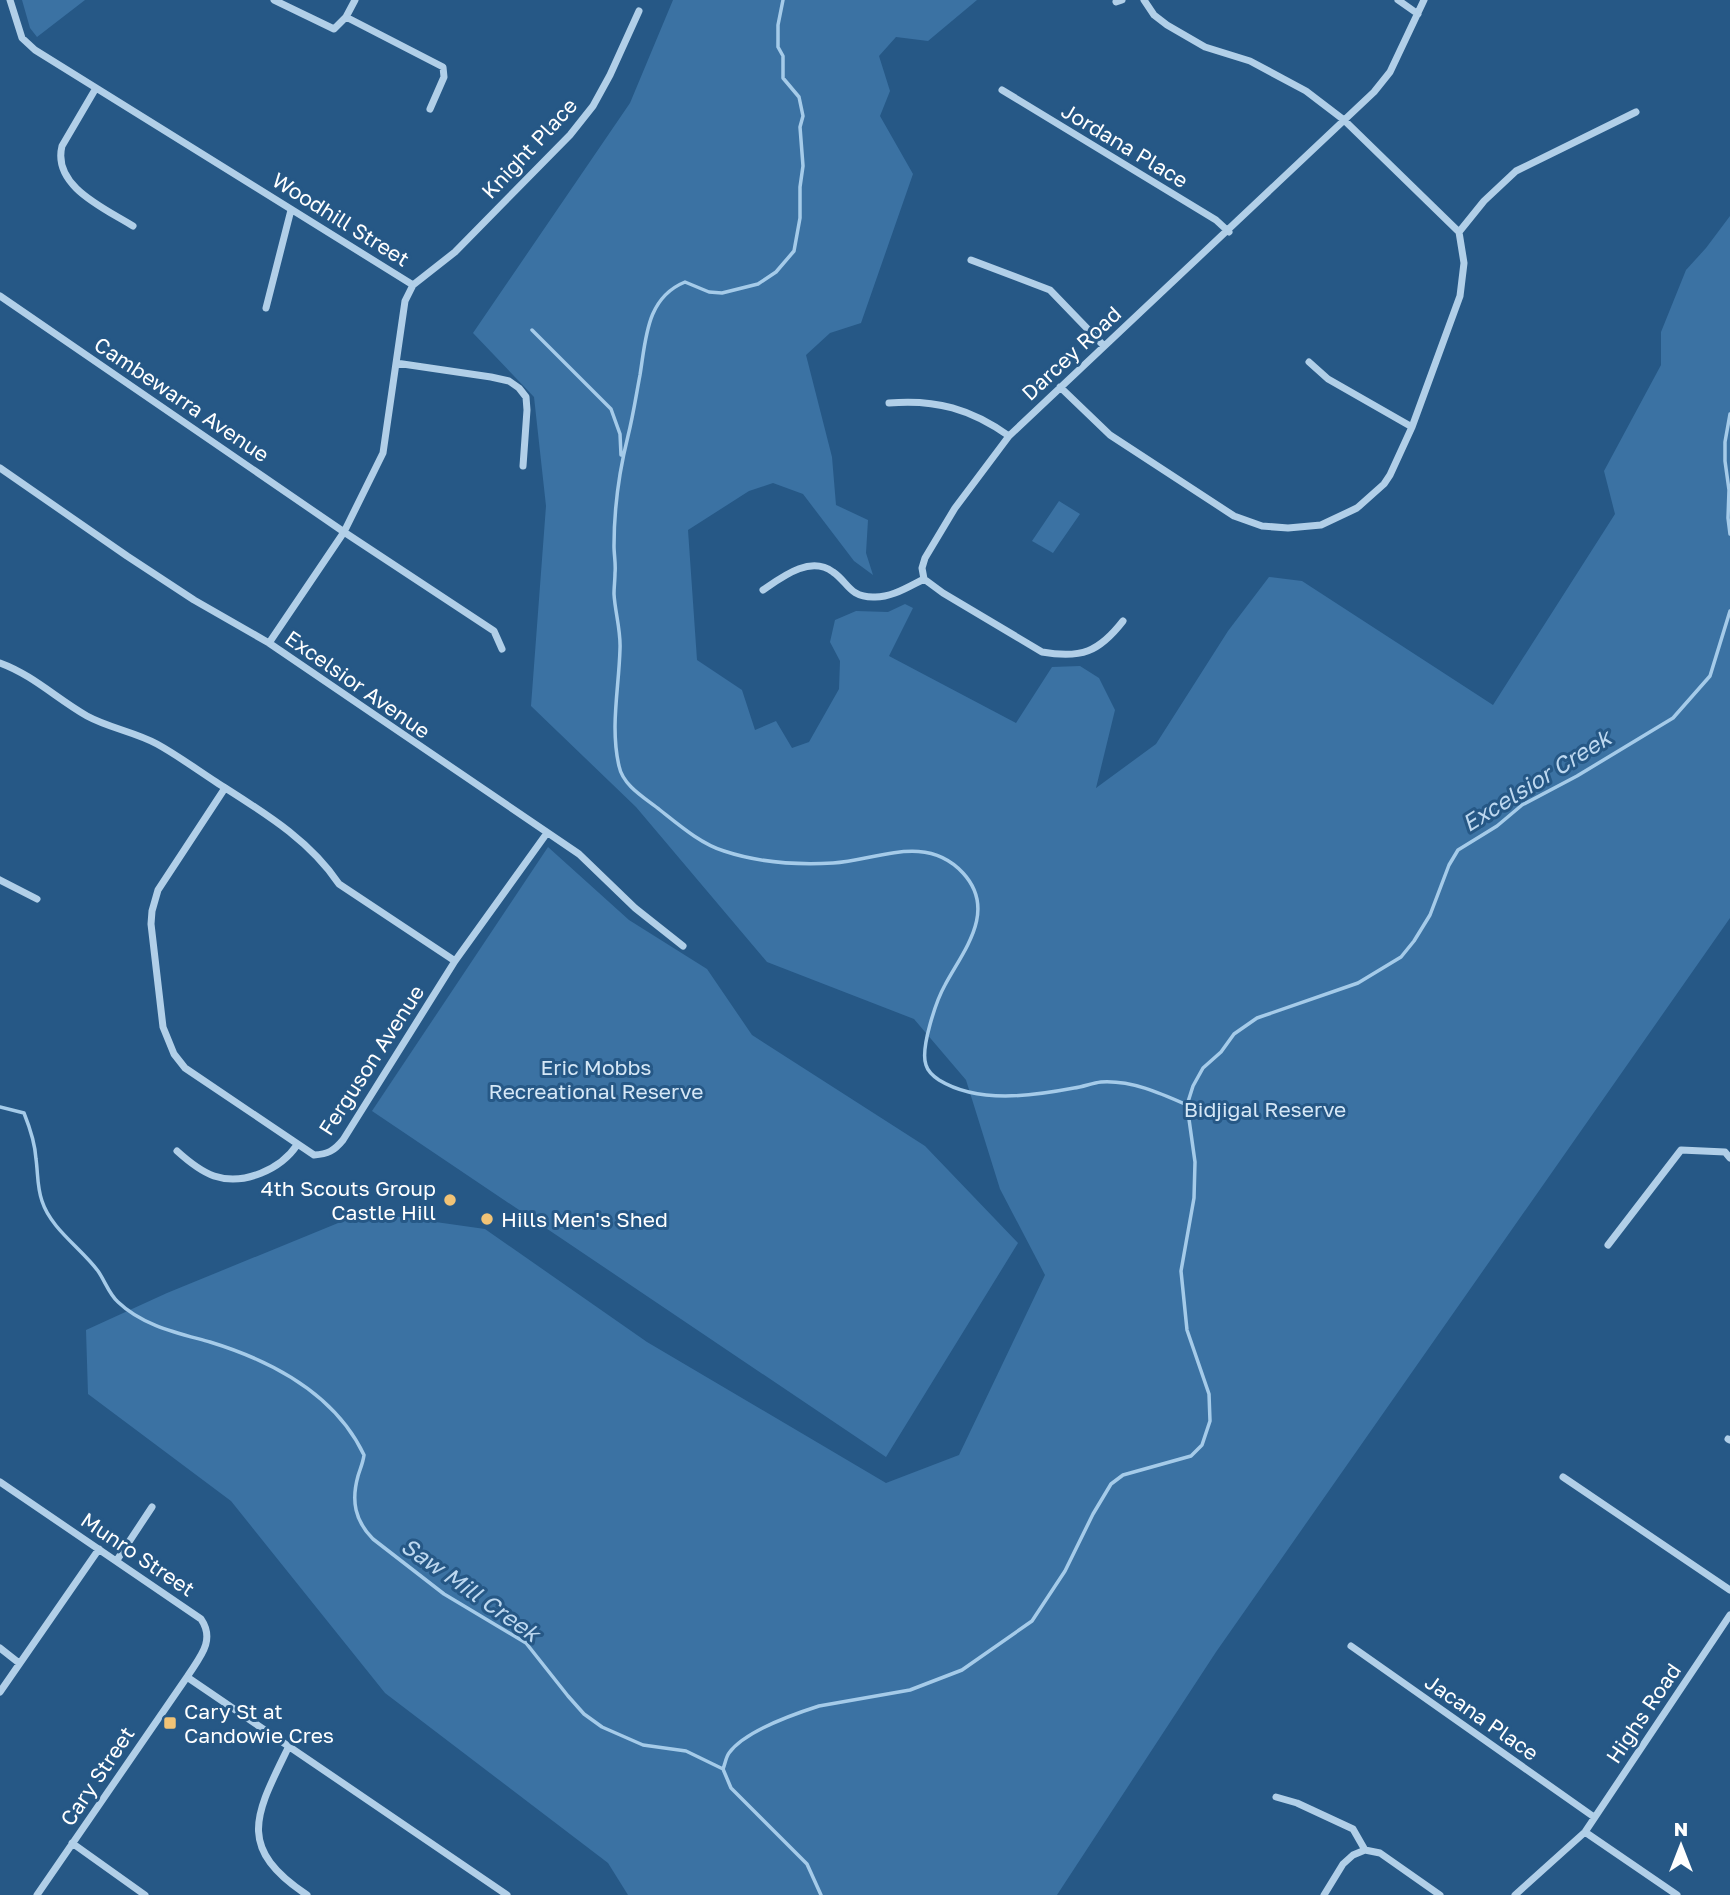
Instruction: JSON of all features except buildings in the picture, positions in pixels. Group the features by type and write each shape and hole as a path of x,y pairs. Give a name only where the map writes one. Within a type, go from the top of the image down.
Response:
{"street":[{"name":"Woodhill Street","path":"10,0 22,38 35,50 414,285 405,301 383,453 344,531 269,643"},
{"path":"274,0 330,28 338,27 355,0"},
{"path":"1060,387 1110,435 1234,516 1262,526 1288,528 1321,525 1357,508 1384,484 1390,475 1412,427 1460,296 1464,263 1459,232 1344,120 1306,91 1250,61 1205,47 1167,25 1154,15 1144,0"},
{"path":"1398,0 1418,14"},
{"name":"Darcey Road","path":"924,579 922,568 925,558 955,508 1009,436 1229,232 1374,92 1390,72 1424,0"},
{"name":"Knight Place","path":"414,285 455,252 570,135 593,106 639,11"},
{"path":"346,17 443,67 444,77 430,109"},
{"path":"96,88 62,146 59,156 61,167 68,181 133,226"},
{"name":"Jordana Place","path":"1002,90 1216,220 1229,232"},
{"path":"1459,232 1484,201 1516,171 1636,112"},
{"path":"266,308 291,209"},
{"path":"971,260 1050,290 1104,346"},
{"name":"Cambewarra Avenue","path":"0,296 494,631 502,649"},
{"path":"1309,362 1328,379 1412,427"},
{"path":"396,363 491,377 509,381 519,388 526,397 527,411 523,466"},
{"path":"889,403 921,401 946,406 985,419 1009,436"},
{"name":"Excelsior Avenue","path":"0,468 194,600 269,643 579,855 635,908 683,946"},
{"path":"763,590 788,573 804,567 820,566 833,572 855,593 872,597 889,595 924,579 1042,652 1068,655 1090,652 1110,638 1123,621"},
{"path":"0,663 15,668 86,715 155,743 225,788 293,833 330,870 339,884 455,961"},
{"name":"Ferguson Avenue","path":"225,788 154,900 150,924 163,1027 174,1054 185,1068 313,1155 326,1155 335,1149 455,961 547,833"},
{"path":"0,880 37,899"},
{"path":"177,1151 196,1167 213,1176 238,1179 275,1167 289,1158 297,1145"},
{"path":"1608,1245 1681,1150 1725,1152 1730,1158"},
{"path":"1563,1477 1730,1590"},
{"name":"Munro Street","path":"0,1482 201,1619 208,1633 206,1645 187,1677"},
{"path":"117,1560 152,1507"},
{"path":"0,1692 99,1549"},
{"name":"Highs Road","path":"1516,1895 1585,1832 1730,1615"},
{"name":"Jacana Place","path":"1351,1646 1594,1816"},
{"path":"0,1648 19,1663"},
{"path":"187,1677 507,1895"},
{"name":"Cary Street","path":"37,1895 187,1677"},
{"path":"288,1748 267,1791 256,1829 267,1861 283,1879 307,1895"},
{"path":"1276,1797 1297,1803 1353,1829 1365,1850"},
{"path":"1585,1832 1677,1895"},
{"path":"72,1843 145,1895"},
{"path":"1324,1895 1343,1864 1353,1855 1365,1850 1380,1853 1440,1895"}],"green space":[{"path":"22,0 85,0 37,37 30,28"},
{"name":"Bidjigal Reserve","path":"673,0 977,0 928,41 896,37 879,56 890,91 880,116 913,174 861,323 830,333 806,355 832,457 836,505 868,520 866,553 873,575 854,561 803,494 773,483 749,491 688,530 697,660 742,690 755,730 776,721 792,748 809,742 839,689 840,661 830,642 835,620 856,611 888,612 905,604 913,608 889,656 1016,723 1052,667 1080,666 1099,678 1115,710 1096,788 1156,744 1228,631 1269,577 1302,581 1493,705 1615,514 1604,471 1661,365 1661,332 1686,270 1730,216 1730,918 1216,1652 1057,1895 628,1895 608,1863 385,1693 231,1501 88,1394 86,1330 167,1293 365,1212 485,1229 647,1342 886,1483 959,1455 1045,1275 1000,1189 966,1080 914,1019 767,962 636,807 531,706 546,506 534,397 473,333 630,103"},
{"path":"1059,501 1080,514 1053,553 1032,541"},
{"name":"Eric Mobbs Recreational Reserve","path":"548,847 629,920 707,969 752,1035 925,1146 1018,1243 886,1457 372,1111"}],"waterway":[{"path":"783,0 778,25 783,78 799,97 803,116 800,127 803,166 800,218 794,251 776,272 758,284 722,293 709,292 685,282 672,289 655,309 647,334 615,518 614,594 620,642 615,737 621,773 635,791 691,834 715,848 737,855 778,862 820,864 917,851 949,861 963,873 973,887 977,916 968,945 941,992 927,1037 926,1065 931,1074 939,1080 954,1088 1005,1096 1041,1094 1098,1083 1123,1083 1145,1088 1187,1105"},
{"path":"532,330 611,409 620,434 621,455"},
{"path":"1730,414 1725,442 1730,534"},
{"name":"Excelsior Creek","path":"821,1895 807,1864 731,1788 723,1769 729,1753 746,1738 771,1724 819,1706 910,1690 962,1670 1032,1621 1065,1571 1111,1484 1123,1475 1191,1456 1202,1445 1210,1421 1209,1394 1187,1330 1181,1271 1194,1198 1195,1162 1187,1105 1203,1068 1221,1052 1234,1034 1257,1018 1358,983 1401,957 1430,915 1449,865 1458,850 1497,826 1522,805 1577,776 1673,718 1710,676 1730,611"},
{"name":"Saw Mill Creek","path":"0,1107 24,1113 33,1141 39,1190 46,1211 98,1271 118,1302 150,1323 233,1350 278,1370 319,1397 336,1414 352,1433 364,1455 356,1485 355,1502 358,1518 373,1539 444,1594 526,1643 584,1714 602,1727 643,1745 686,1751 723,1769"}],"place":[{"name":"4th Scouts Group Castle Hill","path":"450,1200"},
{"name":"Hills Men's Shed","path":"487,1219"},
{"name":"Cary St at Candowie Cres","path":"170,1723"}]}
